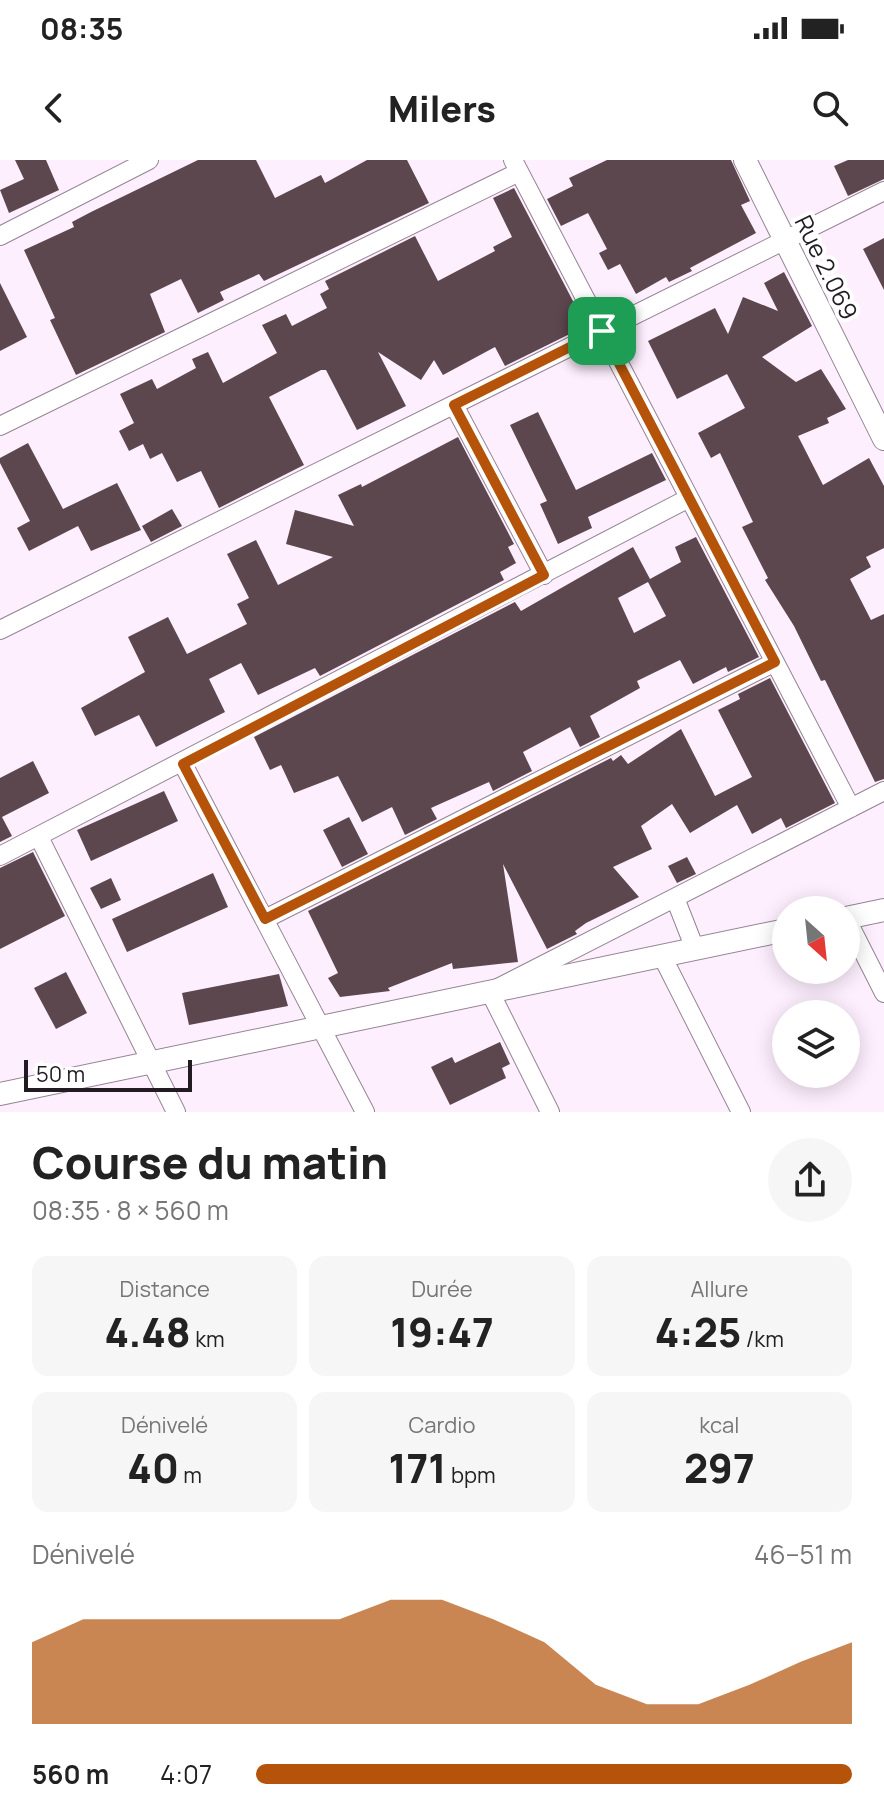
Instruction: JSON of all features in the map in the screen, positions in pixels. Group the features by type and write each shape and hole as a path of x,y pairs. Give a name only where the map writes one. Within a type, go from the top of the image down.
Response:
{"street":[{"path":"0,236 149,160"},
{"name":"Rue 2.069","path":"745,160 884,439"},
{"path":"0,426 516,166 851,808"},
{"path":"0,630 884,191"},
{"path":"454,405 544,575"},
{"path":"0,856 183,764 689,498"},
{"path":"265,919 775,662"},
{"path":"183,764 365,1112"},
{"path":"490,992 884,791"},
{"path":"39,837 176,1112"},
{"path":"675,898 695,949"},
{"path":"860,915 884,910"},
{"path":"0,1094 772,933"},
{"path":"860,946 884,993"},
{"path":"662,956 741,1112"},
{"path":"490,992 550,1112"}],"building":[{"path":"15,160 46,160 59,190 9,213 0,190 24,179"},
{"path":"198,160 256,160 275,198 321,175 325,183 367,160 407,160 429,203 264,281 259,274 220,292 224,300 198,313 181,279 150,294 165,332 76,375 50,320 55,318 24,250 74,227 72,222 91,212"},
{"path":"607,160 731,160 750,201 741,205 756,233 690,268 692,271 669,282 666,277 636,294 620,264 608,270 599,253 607,249 588,213 561,226 547,199 573,186 569,178"},
{"path":"848,160 884,160 884,179 848,196 834,166"},
{"path":"514,188 586,326 505,366 495,347 443,375 434,360 421,380 378,352 406,406 357,430 326,370 321,370 269,397 304,465 219,508 201,471 177,482 162,453 150,459 143,444 129,451 119,431 134,423 120,394 152,379 157,389 196,368 192,359 208,352 223,383 277,353 262,325 286,314 292,326 327,308 320,294 329,289 325,281 415,236 438,281 495,251 493,247 512,237 493,198"},
{"path":"884,238 884,290 863,249"},
{"path":"784,272 812,326 762,357 796,382 821,369 846,409 827,418 829,423 798,436 823,485 869,458 884,486 884,548 866,557 871,567 850,579 871,620 884,614 884,779 875,782 825,680 821,681 794,626 765,580 768,578 742,527 753,522 720,453 711,458 698,433 745,408 727,374 677,399 648,341 715,308 728,334 743,297 778,311 764,283"},
{"path":"0,283 27,337 0,351"},
{"path":"538,412 576,490 652,453 666,480 588,517 592,528 558,544 540,504 547,501 510,425"},
{"path":"458,437 514,544 508,547 516,563 500,572 504,580 320,676 315,668 258,695 241,663 209,679 225,712 156,747 139,715 95,736 81,708 145,672 128,637 168,617 187,654 247,624 237,604 249,598 227,554 256,540 278,585 333,557 286,544 295,510 354,526 338,495 361,484 362,487"},
{"path":"28,443 63,509 117,483 141,530 91,551 78,526 29,551 17,528 30,521 0,463 0,458"},
{"path":"172,509 182,526 151,542 142,526"},
{"path":"696,537 759,657 728,672 726,667 693,684 680,660 637,681 640,688 590,716 600,737 580,747 570,727 523,752 532,771 493,791 489,782 431,808 437,819 405,835 392,807 362,822 338,776 294,793 281,765 270,770 254,737 515,602 521,611 633,547 650,579 681,562 675,547","holes":["648,582 666,616 634,633 618,598"]},
{"path":"770,678 835,803 786,828 781,818 752,834 737,805 690,833 672,804 641,826 652,849 613,867 639,897 586,923 575,931 577,934 547,949 503,864 518,962 453,969 452,963 388,988 390,991 340,997 328,978 338,973 308,911 611,758 613,761 621,755 628,764 681,729 715,796 752,777 718,710 740,699 738,694"},
{"path":"33,761 49,793 2,817 12,836 0,842 0,778"},
{"path":"164,791 178,821 91,861 77,830"},
{"path":"349,817 368,854 342,867 323,830"},
{"path":"33,852 65,916 0,949 0,868"},
{"path":"687,857 696,874 677,883 668,866"},
{"path":"213,873 228,907 127,952 112,919"},
{"path":"111,878 121,900 101,909 90,888"},
{"path":"66,972 87,1013 56,1029 34,988"},
{"path":"279,974 288,1006 189,1025 182,993"},
{"path":"500,1042 510,1064 502,1068 506,1078 450,1105 431,1067 452,1057 455,1063"}],"route":[{"path":"602,331 775,662 265,919 183,764 544,575 454,405 602,331"}]}
